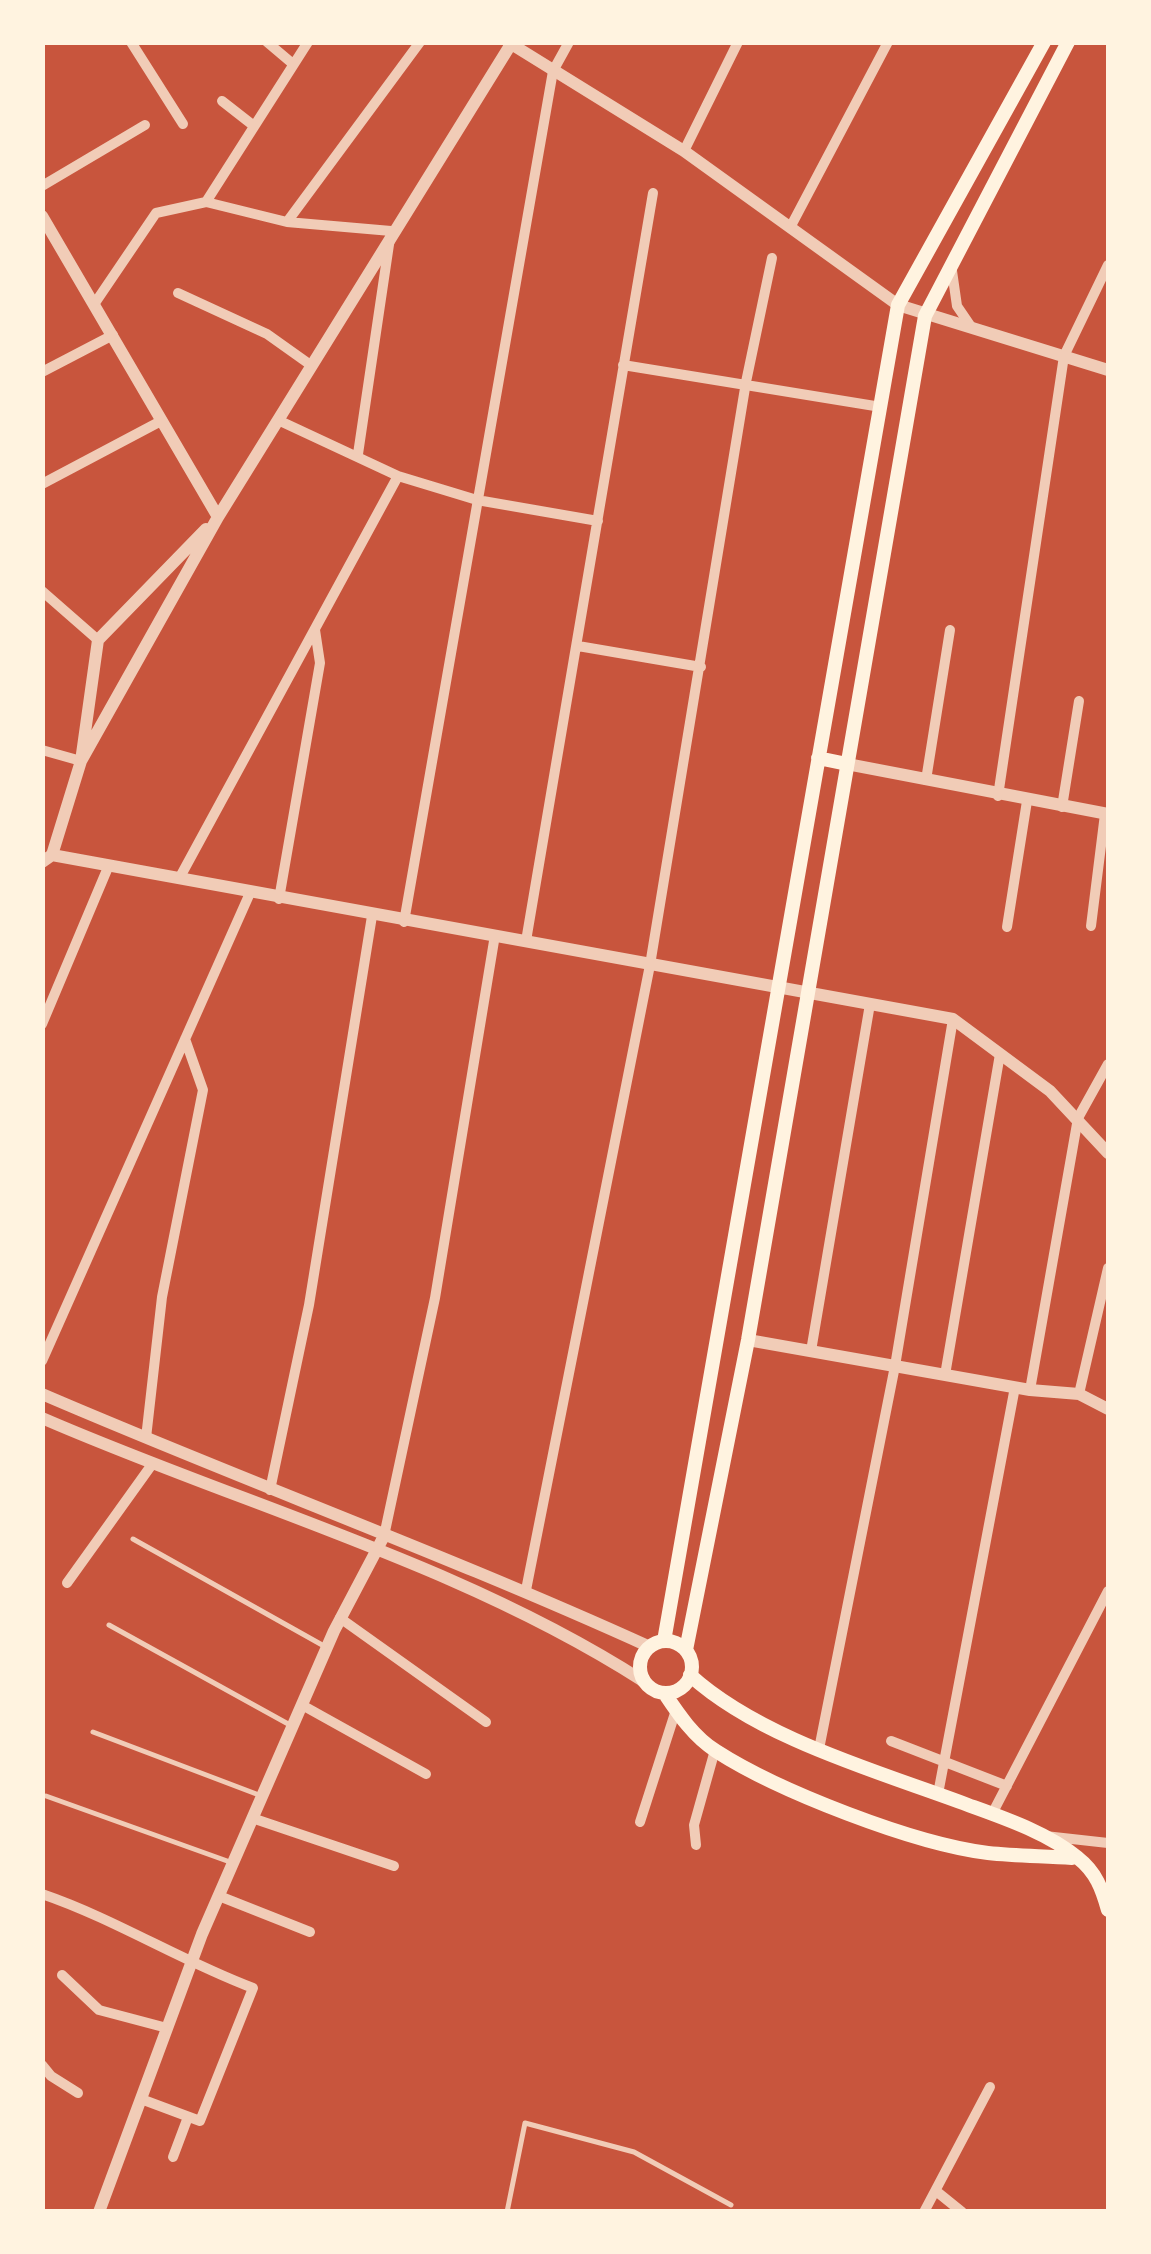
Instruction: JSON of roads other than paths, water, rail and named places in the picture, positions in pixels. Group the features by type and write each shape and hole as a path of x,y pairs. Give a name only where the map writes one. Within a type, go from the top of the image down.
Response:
{"main road":[{"path":"1044,42 898,305 739,1230 657,1644 641,1660 644,1681 665,1694 715,1750 808,1796 910,1835 986,1852 1078,1858"},
{"path":"665,1694 682,1688 690,1675 686,1650 748,1340 924,316 1068,42"},
{"path":"1012,104 1030,114"},
{"path":"859,530 888,533"},
{"path":"818,758 847,764"},
{"path":"739,1230 766,1233"},
{"path":"657,1644 686,1650"},
{"path":"690,1675 728,1704 819,1748 1041,1836 1078,1858 1100,1883 1108,1910"}],"street":[{"path":"148,42 134,46 183,124"},
{"path":"267,42 293,64"},
{"path":"206,202 308,42"},
{"path":"286,222 420,42"},
{"path":"404,922 552,71 569,42"},
{"path":"684,151 738,42"},
{"path":"792,224 888,42"},
{"path":"1108,370 898,305 792,224 684,151 510,43 218,516 81,760 46,857 180,877 404,922 495,935 953,1019 1050,1090 1108,1153"},
{"path":"222,101 254,126"},
{"path":"42,186 145,125"},
{"path":"526,941 653,193"},
{"path":"95,303 156,213 206,202 286,222 391,231"},
{"path":"42,216 47,234 95,303 218,516"},
{"path":"358,454 391,231"},
{"path":"526,1590 650,965 746,382 772,258"},
{"path":"952,263 957,306 973,329"},
{"path":"998,796 1064,356 1108,265"},
{"path":"178,293 267,334 312,366"},
{"path":"42,372 113,335"},
{"path":"623,365 881,407"},
{"path":"42,484 161,421"},
{"path":"280,421 358,454 398,476 478,500 598,521"},
{"path":"180,877 398,476"},
{"path":"81,760 98,640 218,516"},
{"path":"42,591 98,640"},
{"path":"279,898 320,663 315,628"},
{"path":"926,780 950,630"},
{"path":"578,646 700,667"},
{"path":"1062,807 1079,701"},
{"path":"42,750 81,760"},
{"path":"847,764 1107,814 1092,926"},
{"path":"1007,927 1027,801"},
{"path":"42,1024 110,865"},
{"path":"42,1362 250,893"},
{"path":"270,1490 309,1304 372,916"},
{"path":"99,2212 219,1896 326,1648 384,1536 436,1298 495,935"},
{"path":"811,1351 870,1004"},
{"path":"819,1748 895,1366 953,1019"},
{"path":"146,1438 162,1297 203,1090 185,1040"},
{"path":"945,1375 1000,1054"},
{"path":"938,1794 941,1760 1078,1118 1108,1064"},
{"path":"1079,1394 1108,1268"},
{"path":"748,1340 1022,1388 1079,1394 1108,1409"},
{"path":"42,1394 270,1490 657,1644"},
{"path":"42,1418 529,1615 644,1681"},
{"path":"67,1583 153,1463"},
{"path":"992,1814 1108,1591"},
{"path":"340,1618 486,1722"},
{"path":"302,1706 426,1774"},
{"path":"640,1822 676,1710"},
{"path":"891,1741 1007,1786"},
{"path":"696,1845 694,1824 715,1750"},
{"path":"252,1818 394,1866"},
{"path":"1041,1836 1108,1843"},
{"path":"42,1894 74,1905 190,1965 252,1988 200,2122 141,2099"},
{"path":"219,1896 310,1932"},
{"path":"62,1976 100,2010 167,2028"},
{"path":"42,2065 51,2076 78,2093"},
{"path":"924,2212 990,2087"},
{"path":"172,2157 188,2117"},
{"path":"936,2190 962,2212"}],"lane":[{"path":"133,1539 326,1648"},
{"path":"109,1625 292,1726"},
{"path":"93,1732 262,1796"},
{"path":"46,1796 233,1863"},
{"path":"508,2212 525,2123 634,2152 730,2206"}]}
